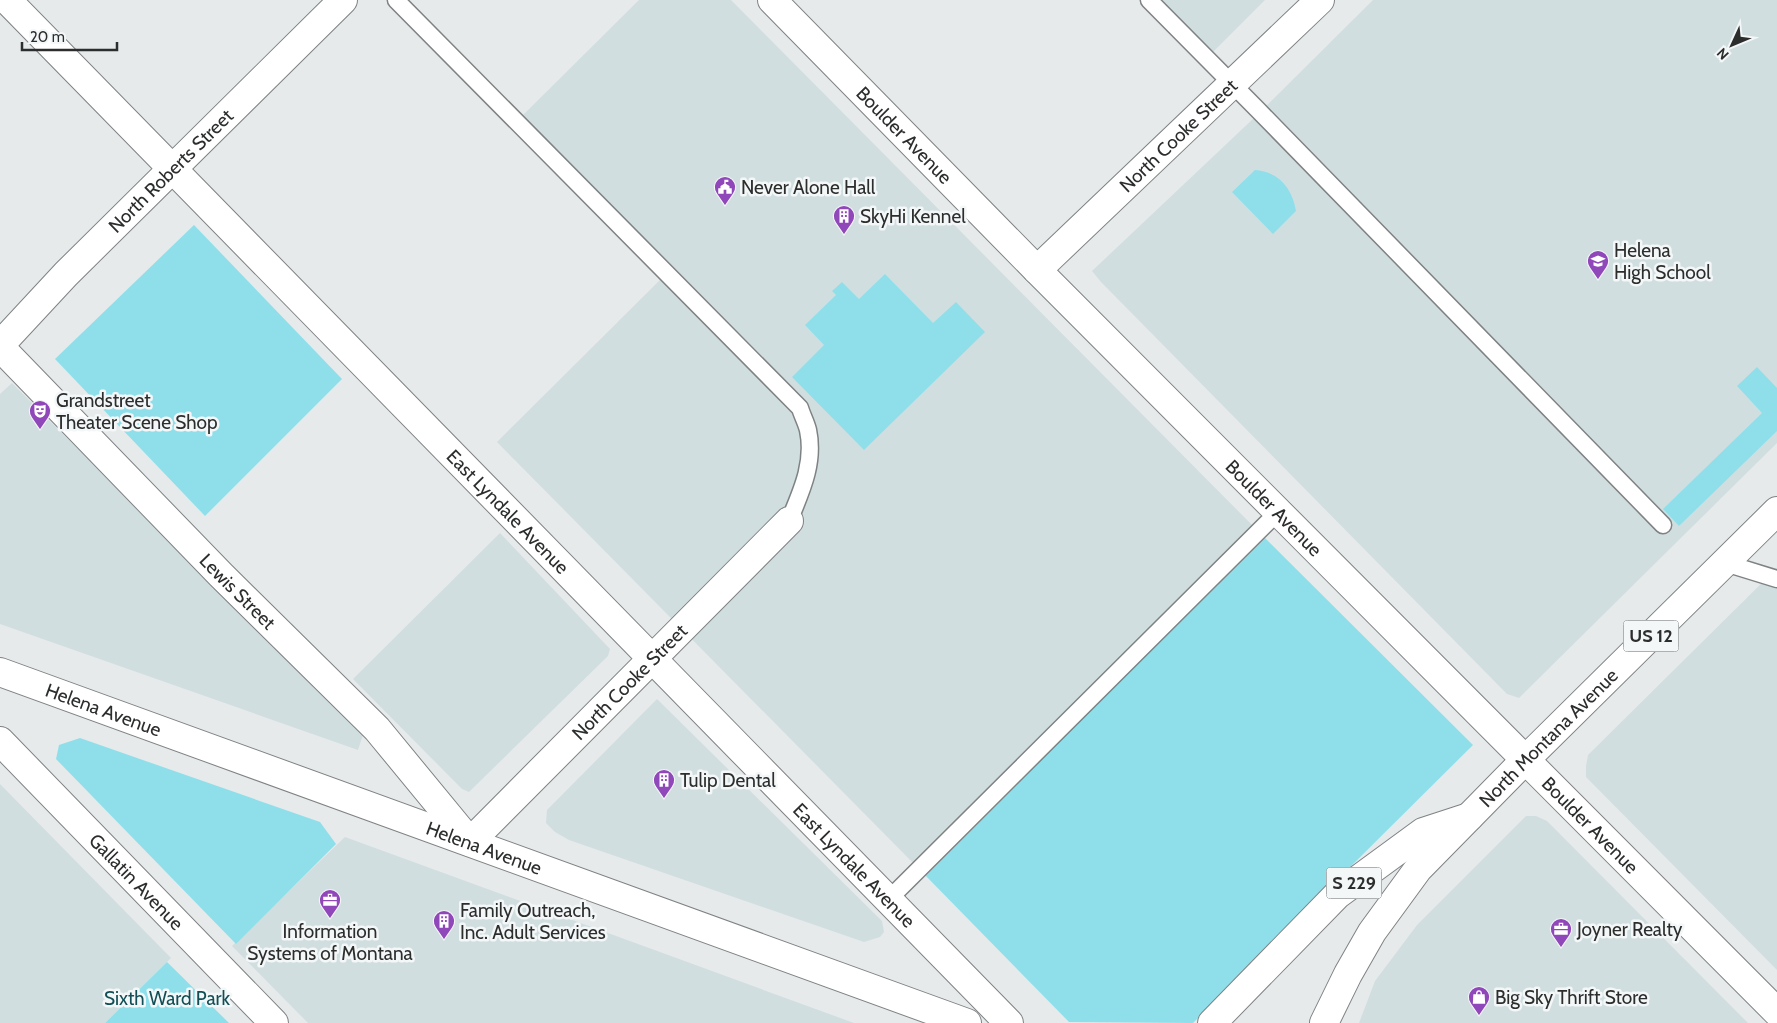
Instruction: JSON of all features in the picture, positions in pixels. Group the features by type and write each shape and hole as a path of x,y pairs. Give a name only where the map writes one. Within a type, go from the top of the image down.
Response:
{"main road":[{"name":"East Lyndale Avenue","path":"7,0 1009,1023"},
{"name":"North Roberts Street","path":"0,346 66,274 343,0"},
{"name":"Boulder Avenue","path":"772,0 1037,270 1777,1012"},
{"name":"North Cooke Street","path":"1037,270 1320,0"},
{"name":"Lewis Street","path":"0,346 221,575 377,729 470,842"},
{"name":"North Montana Avenue","path":"1323,1021 1372,932 1418,869 1525,760 1777,511"},
{"name":"North Cooke Street","path":"470,842 789,521"},
{"name":"Helena Avenue","path":"0,672 968,1023"},
{"name":"Gallatin Avenue","path":"0,741 274,1023"},
{"name":"North Montana Avenue","path":"1212,1023 1338,895 1423,832 1469,817"}],"lane":[{"path":"396,0 800,408 808,430 810,456 805,482 789,521"},
{"path":"1149,0 1663,525"},
{"path":"888,900 1278,512"},
{"path":"1725,563 1777,578"}],"shaded area":[{"path":"639,0 731,0 1259,532 923,873 497,442 667,273 517,121"},
{"path":"1149,0 1265,0 1207,58"},
{"path":"1373,0 1777,0 1777,443 1519,698 1507,694 1092,271 1255,117"},
{"path":"12,383 363,735 358,750 0,624 0,394"},
{"path":"500,533 610,649 608,656 469,792 462,789 353,679"},
{"path":"1777,568 1777,970 1586,777 1586,766 1588,755"},
{"path":"657,699 882,921 884,932 880,937 864,942 569,840 555,832 546,823 547,810"},
{"path":"0,784 171,958 105,1023 0,1023"},
{"path":"1526,816 1536,816 1547,821 1748,1023 1359,1023 1375,981 1417,925"},
{"path":"345,837 854,1023 308,1023 232,946"}],"green space":[{"path":"1255,170 1271,174 1283,183 1288,188 1294,203 1296,211 1273,234 1232,192"},
{"path":"194,225 342,379 205,516 55,359"},
{"path":"885,274 933,323 956,302 985,332 864,450 792,377 824,345 805,325 836,295 832,291 842,282 859,299"},
{"path":"1757,367 1777,388 1777,431 1679,526 1663,509 1762,413 1737,386"},
{"path":"1259,532 1473,745 1193,1023 1069,1022 923,873"},
{"path":"80,738 320,822 336,844 236,944 56,759 59,745"},
{"name":"Sixth Ward Park","path":"167,962 229,1023 105,1023"}],"place":[{"name":"Never Alone Hall","path":"725,206"},
{"name":"SkyHi Kennel","path":"844,235"},
{"name":"Helena High School","path":"1598,280"},
{"name":"Grandstreet Theater Scene Shop","path":"40,430"},
{"name":"Tulip Dental","path":"664,799"},
{"name":"Information Systems of Montana","path":"330,919"},
{"name":"Family Outreach, Inc. Adult Services","path":"444,940"},
{"name":"Joyner Realty","path":"1561,948"},
{"name":"Big Sky Thrift Store","path":"1479,1016"}]}
